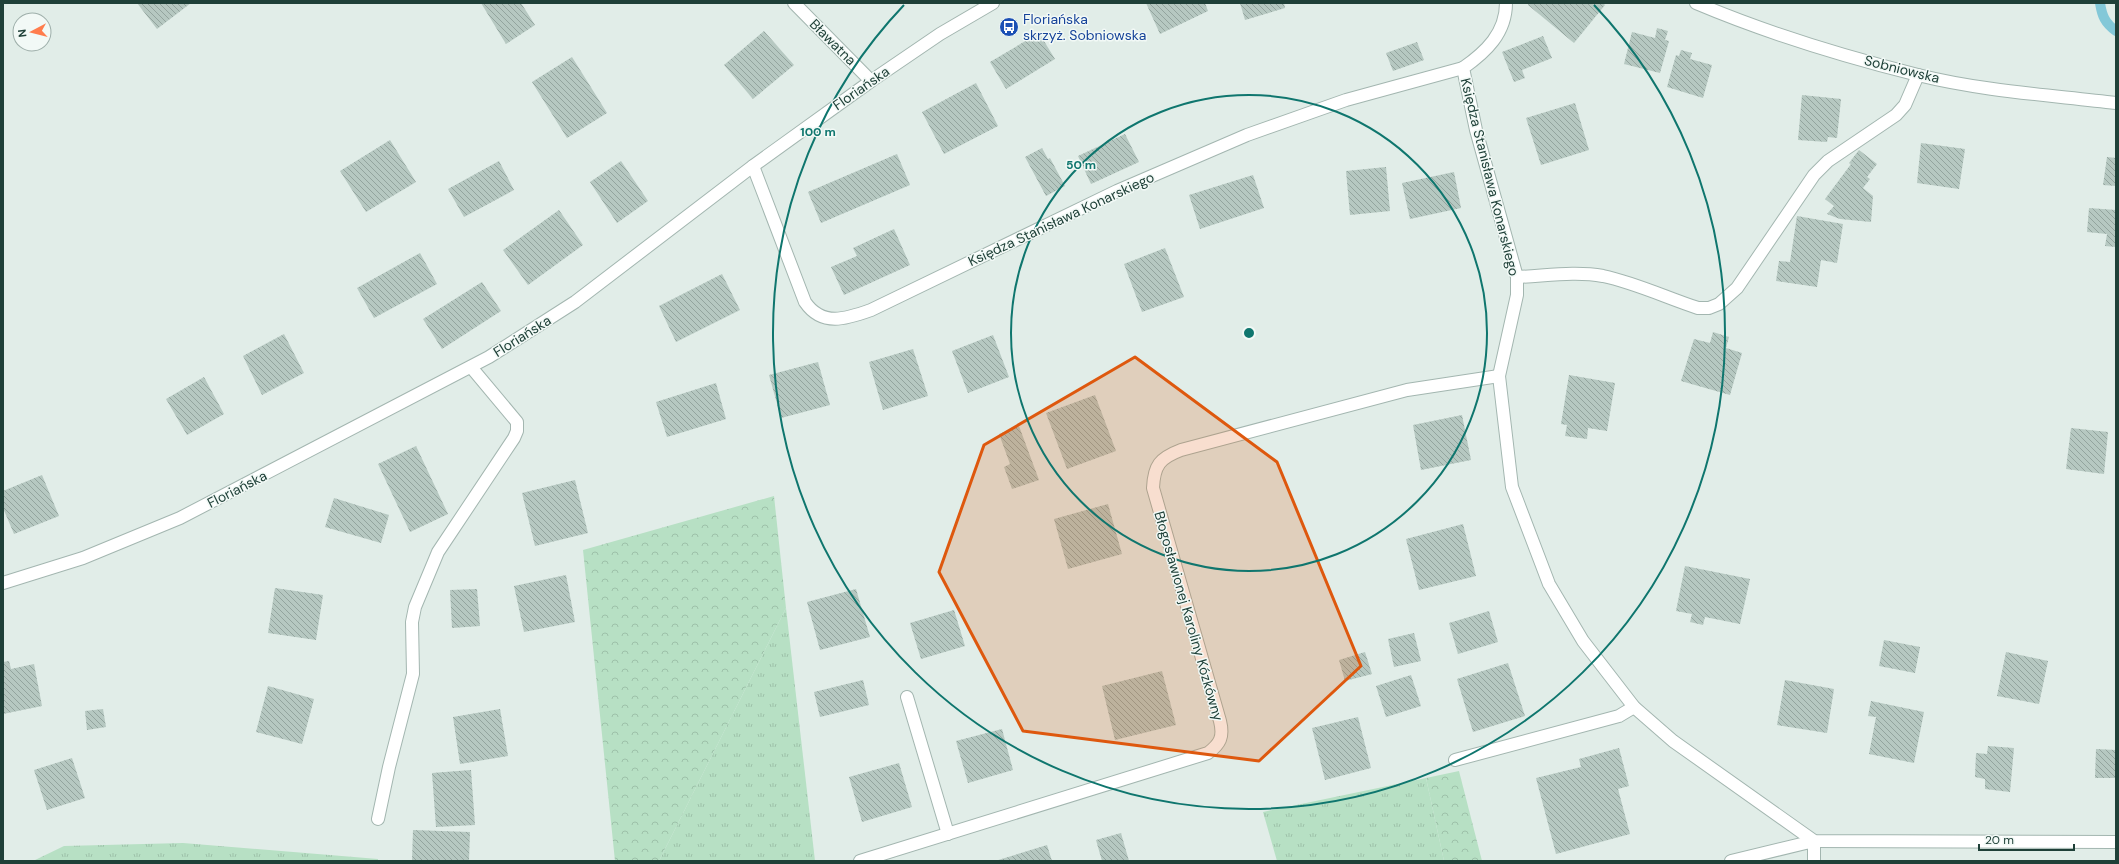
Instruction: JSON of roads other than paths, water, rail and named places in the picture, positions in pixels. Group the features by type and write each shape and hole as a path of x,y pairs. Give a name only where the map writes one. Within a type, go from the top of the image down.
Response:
{"street":[{"name":"Bławatna","path":"794,3 871,81"},
{"name":"Floriańska","path":"3,583 83,558 180,518 471,367 530,332 575,302 753,166 871,81 940,34 993,3"},
{"name":"Księdza Stanisława Konarskiego","path":"753,166 805,302 810,310 817,315 838,320 851,318 871,310 1117,191 1247,135 1346,100 1463,68 1481,55 1493,43 1501,27 1506,3"},
{"name":"Sobniowska","path":"1696,3 1767,32 1918,75 1978,87 2116,103"},
{"name":"Księdza Stanisława Konarskiego","path":"1463,68 1476,130 1517,277 1517,295 1499,376 1512,487 1549,584 1583,641 1634,707 1673,741 1814,841"},
{"path":"1517,277 1582,274 1601,276 1621,281 1698,308 1709,308 1719,304 1744,278 1814,175 1828,161 1896,115 1905,105 1918,75"},
{"path":"378,819 389,766 413,674 412,622 415,607 438,552 514,438 517,431 517,422 471,367"},
{"name":"Błogosławionej Karoliny Kózkówny","path":"860,861 1208,753 1216,748 1222,740 1220,721 1156,506 1153,488 1154,473 1159,463 1171,454 1180,450 1407,390 1499,376"},
{"path":"906,697 948,834"},
{"path":"1455,760 1619,716 1628,713 1634,707"},
{"path":"1731,861 1814,841 2116,842"},
{"path":"1814,841 1814,861"}],"waterway":[{"path":"2100,3 2105,19 2116,31"}],"place":[{"name":"Floriańska skrzyż. Sobniowska","path":"1009,27"}]}
